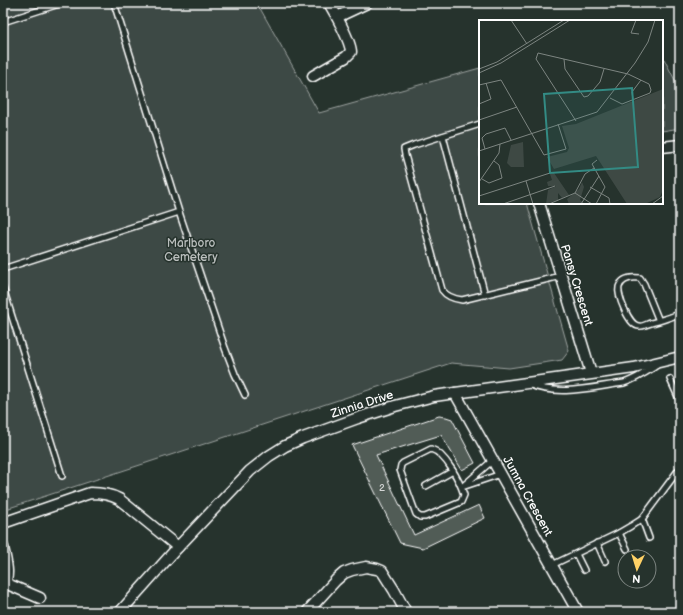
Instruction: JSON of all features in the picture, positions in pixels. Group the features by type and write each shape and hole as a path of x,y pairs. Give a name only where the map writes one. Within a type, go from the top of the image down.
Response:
{"street":[{"path":"313,76 346,57 350,52 350,46 329,3"},
{"path":"337,17 367,3"},
{"path":"663,147 680,145"},
{"name":"Pansy Crescent","path":"540,204 591,373"},
{"name":"Zinnia Drive","path":"120,612 178,547 250,471 285,446 358,418 417,400 455,393 634,368 680,357"},
{"name":"Jumna Crescent","path":"455,393 578,612"},
{"path":"3,522 90,493 98,493 120,499 178,547"},
{"path":"3,547 7,573 4,585 40,598"},
{"path":"307,612 336,580 352,570 366,567 382,571 406,612"}],"lane":[{"path":"3,22 62,3"},
{"path":"114,3 179,212 225,348 245,395"},
{"path":"479,124 404,149 442,290 450,297 462,300 561,276"},
{"path":"442,136 485,295"},
{"path":"3,269 179,212"},
{"path":"660,321 640,278 628,278 622,283 619,288 619,294 627,316 636,326 639,327 660,321 680,314"},
{"path":"3,288 62,476"},
{"path":"524,383 537,388 557,391 624,383 640,377 661,362"},
{"path":"670,379 680,401"},
{"path":"431,448 440,452 453,471 462,487 464,495 461,502 425,517 420,517 416,514 400,470 401,465 431,448"},
{"path":"462,487 493,460"},
{"path":"552,565 619,533 642,519 680,468"},
{"path":"426,486 453,471"},
{"path":"462,487 501,474"},
{"path":"642,519 649,538"},
{"path":"619,533 627,549"},
{"path":"597,544 605,561"},
{"path":"576,554 584,570"}],"green space":[{"name":"Marlboro Cemetery","path":"3,3 257,3 319,113 479,68 479,204 527,204 569,351 562,360 509,368 451,363 3,510"},
{"path":"663,57 680,90 680,128 663,131"}],"building":[{"path":"439,416 452,419 475,463 462,470 441,435 376,455 414,535 479,505 485,518 423,548 400,543 352,445"}]}
